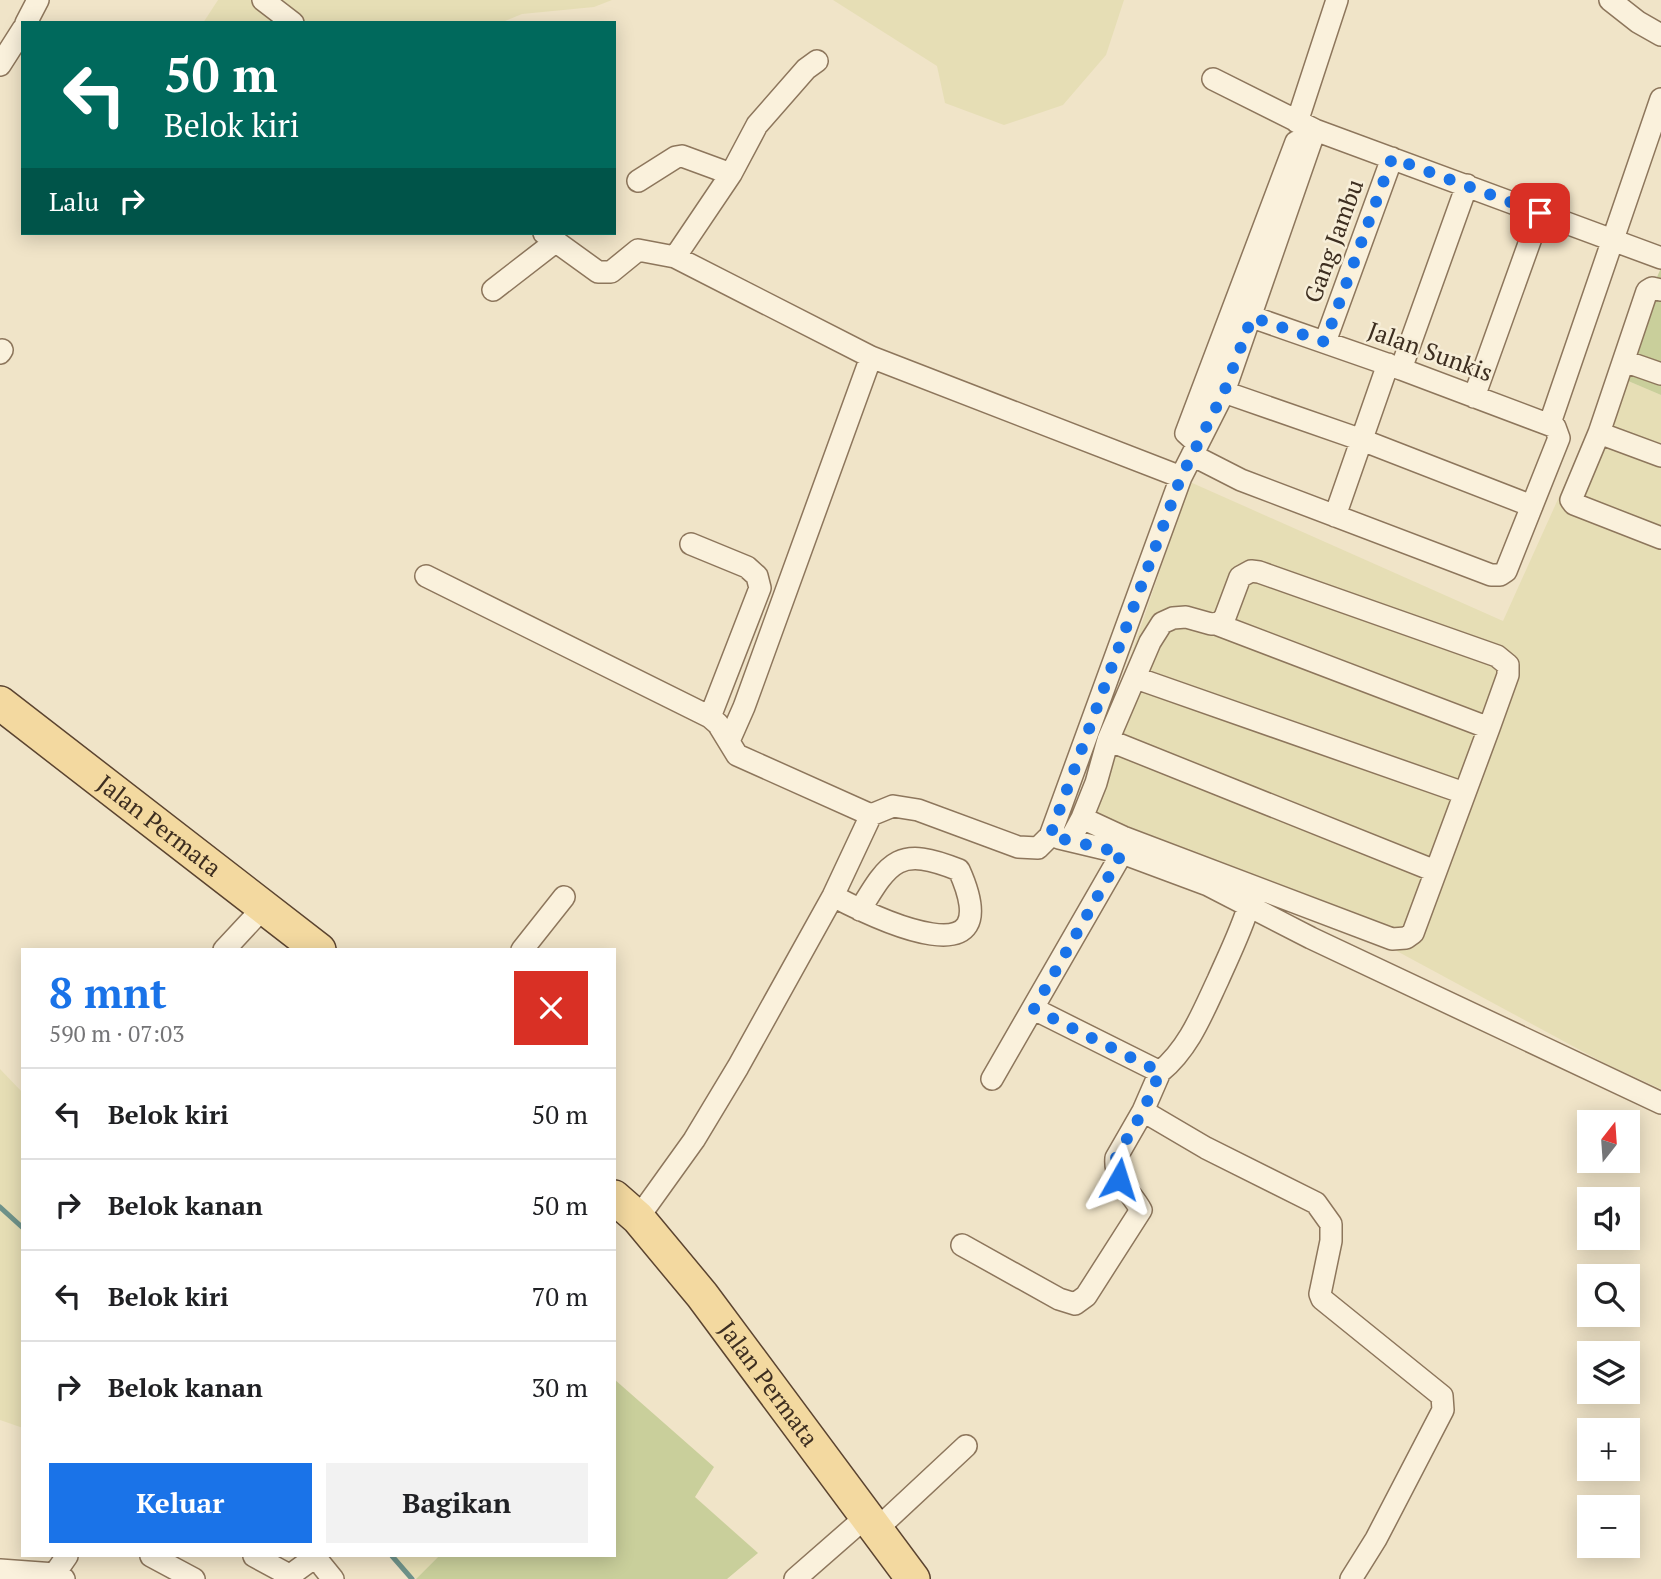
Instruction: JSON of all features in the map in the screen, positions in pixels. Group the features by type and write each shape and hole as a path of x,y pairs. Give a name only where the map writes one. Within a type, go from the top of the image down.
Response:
{"main road":[{"name":"Jalan Permata","path":"0,703 313,948"},
{"name":"Jalan Permata","path":"626,1207 702,1295 913,1579"}],"street":[{"path":"27,21 38,0"},
{"path":"263,0 289,21"},
{"path":"1060,838 1181,477 1224,392 1230,345 1252,317 1337,0"},
{"path":"1610,0 1638,22 1661,35"},
{"path":"0,65 21,32"},
{"path":"676,257 731,174 757,125 806,69 817,61"},
{"path":"1213,79 1305,126 1661,258"},
{"path":"1305,126 1230,345 1186,433 1194,449 1241,480 1491,575 1500,575 1506,571 1559,438 1555,427 1550,423 1661,99"},
{"path":"638,181 682,156 731,174"},
{"name":"Gang Jambu","path":"1325,342 1392,158"},
{"path":"1335,516 1362,440 1395,367 1467,185"},
{"path":"1474,397 1540,213"},
{"path":"493,290 549,238 592,270 604,273 611,272 638,250 676,257 871,357 1181,477"},
{"path":"1661,290 1652,288 1647,291 1599,433 1571,502 1661,538"},
{"name":"Jalan Sunkis","path":"1252,317 1550,423"},
{"path":"729,741 744,707 871,357"},
{"path":"1624,361 1661,374"},
{"path":"1224,392 1362,440 1532,506"},
{"path":"1599,433 1661,456"},
{"path":"691,544 747,567 757,576 760,588 709,717"},
{"path":"1082,818 1123,837 1399,941 1413,933 1508,675 1508,665 1497,656 1374,611 1251,571 1240,577 1225,617 1216,624"},
{"path":"426,576 709,717 718,724 737,755 871,815"},
{"path":"626,1207 694,1140 833,896 871,815 893,806 918,810 1029,849 1060,838 1082,818 1096,783 1108,740 1150,642 1162,623 1186,617 1216,624 1489,728"},
{"path":"1136,678 1464,793"},
{"path":"1108,740 1435,871"},
{"path":"1060,838 1122,853 1198,880 1331,948 1661,1104"},
{"path":"992,1079 1122,853"},
{"path":"833,896 860,910 915,931 939,936 958,933 964,929 969,923 970,915 964,881 959,870 942,863 910,858 897,861 879,878 860,910"},
{"path":"524,948 564,897"},
{"path":"962,1245 1059,1299 1075,1304 1086,1296 1141,1210 1119,1179 1116,1158 1143,1111 1160,1072 1173,1062 1193,1034 1242,928 1249,905"},
{"path":"226,948 264,907"},
{"path":"1034,1009 1160,1072"},
{"path":"1143,1111 1206,1148 1316,1203 1331,1224 1331,1241 1320,1294 1322,1299 1442,1396 1443,1410 1376,1539 1351,1579"},
{"path":"795,1579 872,1522 966,1446"},
{"path":"0,1570 57,1577 67,1557"},
{"path":"256,1557 287,1577 306,1562 315,1560 333,1579"},
{"path":"163,1558 194,1579"}],"shaded area":[{"path":"218,0 612,0 594,7 522,14 505,21 204,21"},
{"path":"833,0 1124,0 1106,55 1063,105 1004,125 945,103 937,66"},
{"path":"1614,375 1661,395 1661,1089 1606,1064 1380,942 1074,823 1190,482 1503,621"},
{"path":"0,1069 21,1091 21,1427 0,1420"},
{"path":"394,1557 438,1557 416,1579"}],"green space":[{"path":"1661,268 1661,395 1614,375"},
{"path":"616,1381 714,1467 695,1497 758,1553 727,1579 416,1579 438,1557 616,1557"}],"waterway":[{"path":"0,1207 21,1226"},
{"path":"393,1557 412,1579"}],"route":[{"path":"1119,1179 1116,1158 1143,1111 1160,1072 1034,1009 1122,853 1050,836 1181,477 1224,392 1252,317 1325,342 1392,158 1540,213"}]}
